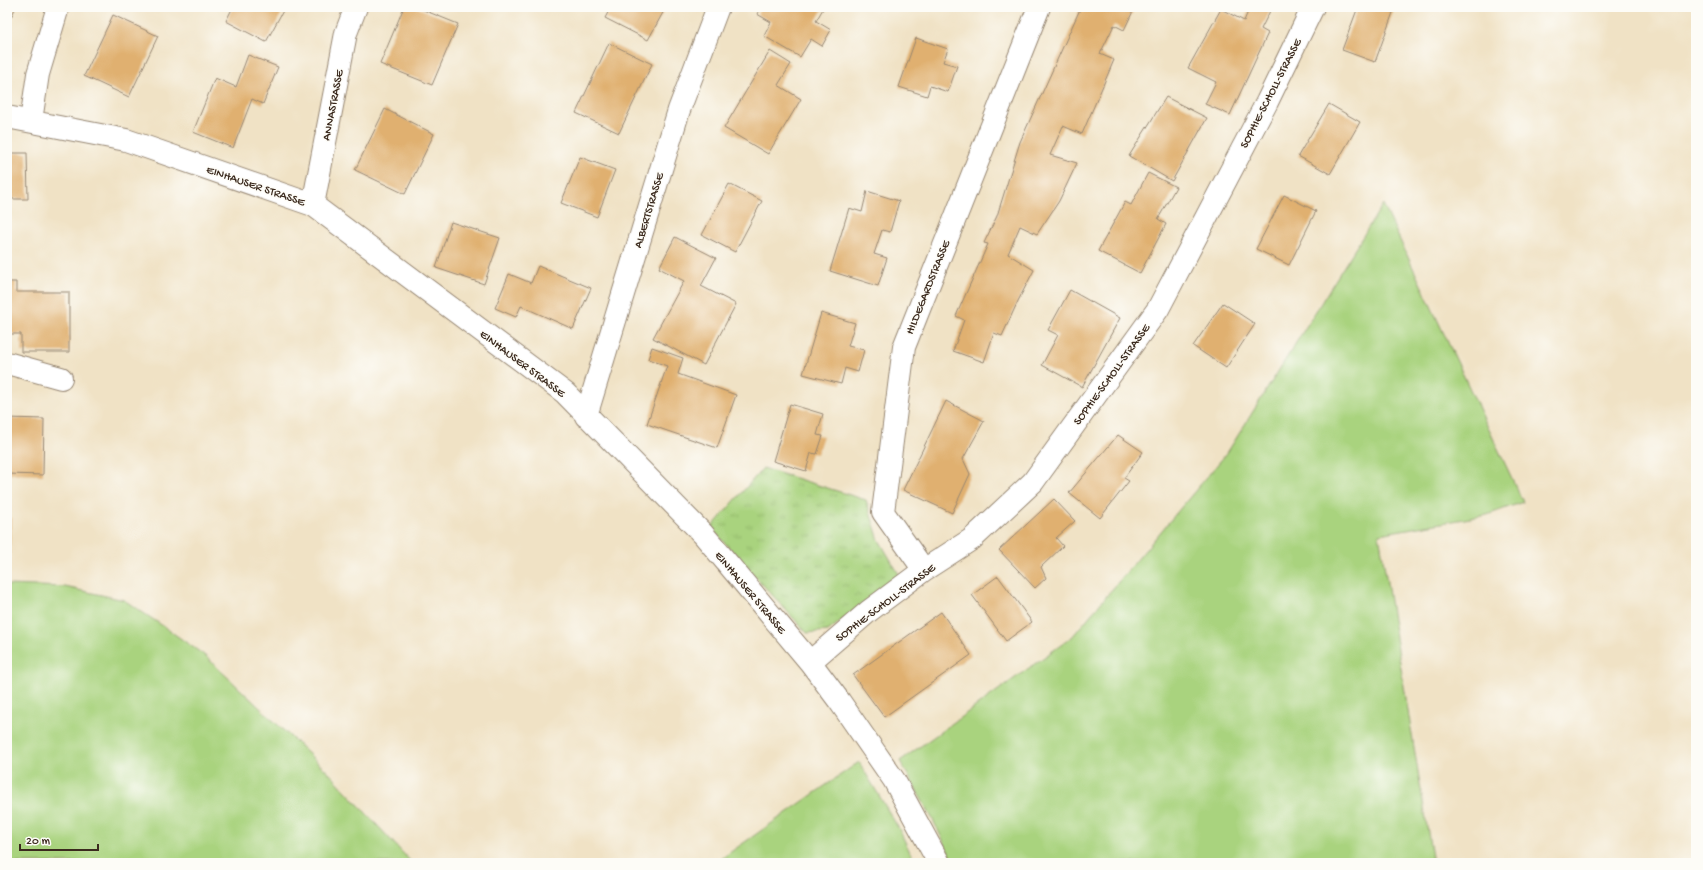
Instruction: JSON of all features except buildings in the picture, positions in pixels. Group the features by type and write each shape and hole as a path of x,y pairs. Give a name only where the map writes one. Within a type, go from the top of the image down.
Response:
{"street":[{"path":"31,121 38,74 58,7"},
{"name":"ANNASTRASSE","path":"313,205 346,33 356,7"},
{"name":"ALBERTSTRASSE","path":"586,416 679,110 718,7"},
{"name":"HILDEGARDSTRASSE","path":"924,570 883,512 904,347 1040,7"},
{"name":"SOPHIE-SCHOLL-STRASSE","path":"810,662 869,611 924,570 972,539 1033,482 1158,309 1267,102 1313,7"},
{"name":"EINHAUSER STRASSE","path":"7,117 126,140 313,205 565,393 703,534 810,662 840,702 894,780 939,863"},
{"path":"7,363 61,378"}],"green space":[{"path":"1383,204 1523,502 1487,515 1379,534 1433,863 954,863 932,818 900,761 1072,637 1227,453"},
{"path":"763,468 866,500 879,540 900,576 828,631 807,633 711,528"},
{"path":"7,585 65,587 124,600 163,626 204,655 332,776 412,863 7,863"},
{"path":"859,762 899,829 915,863 715,863"}]}
